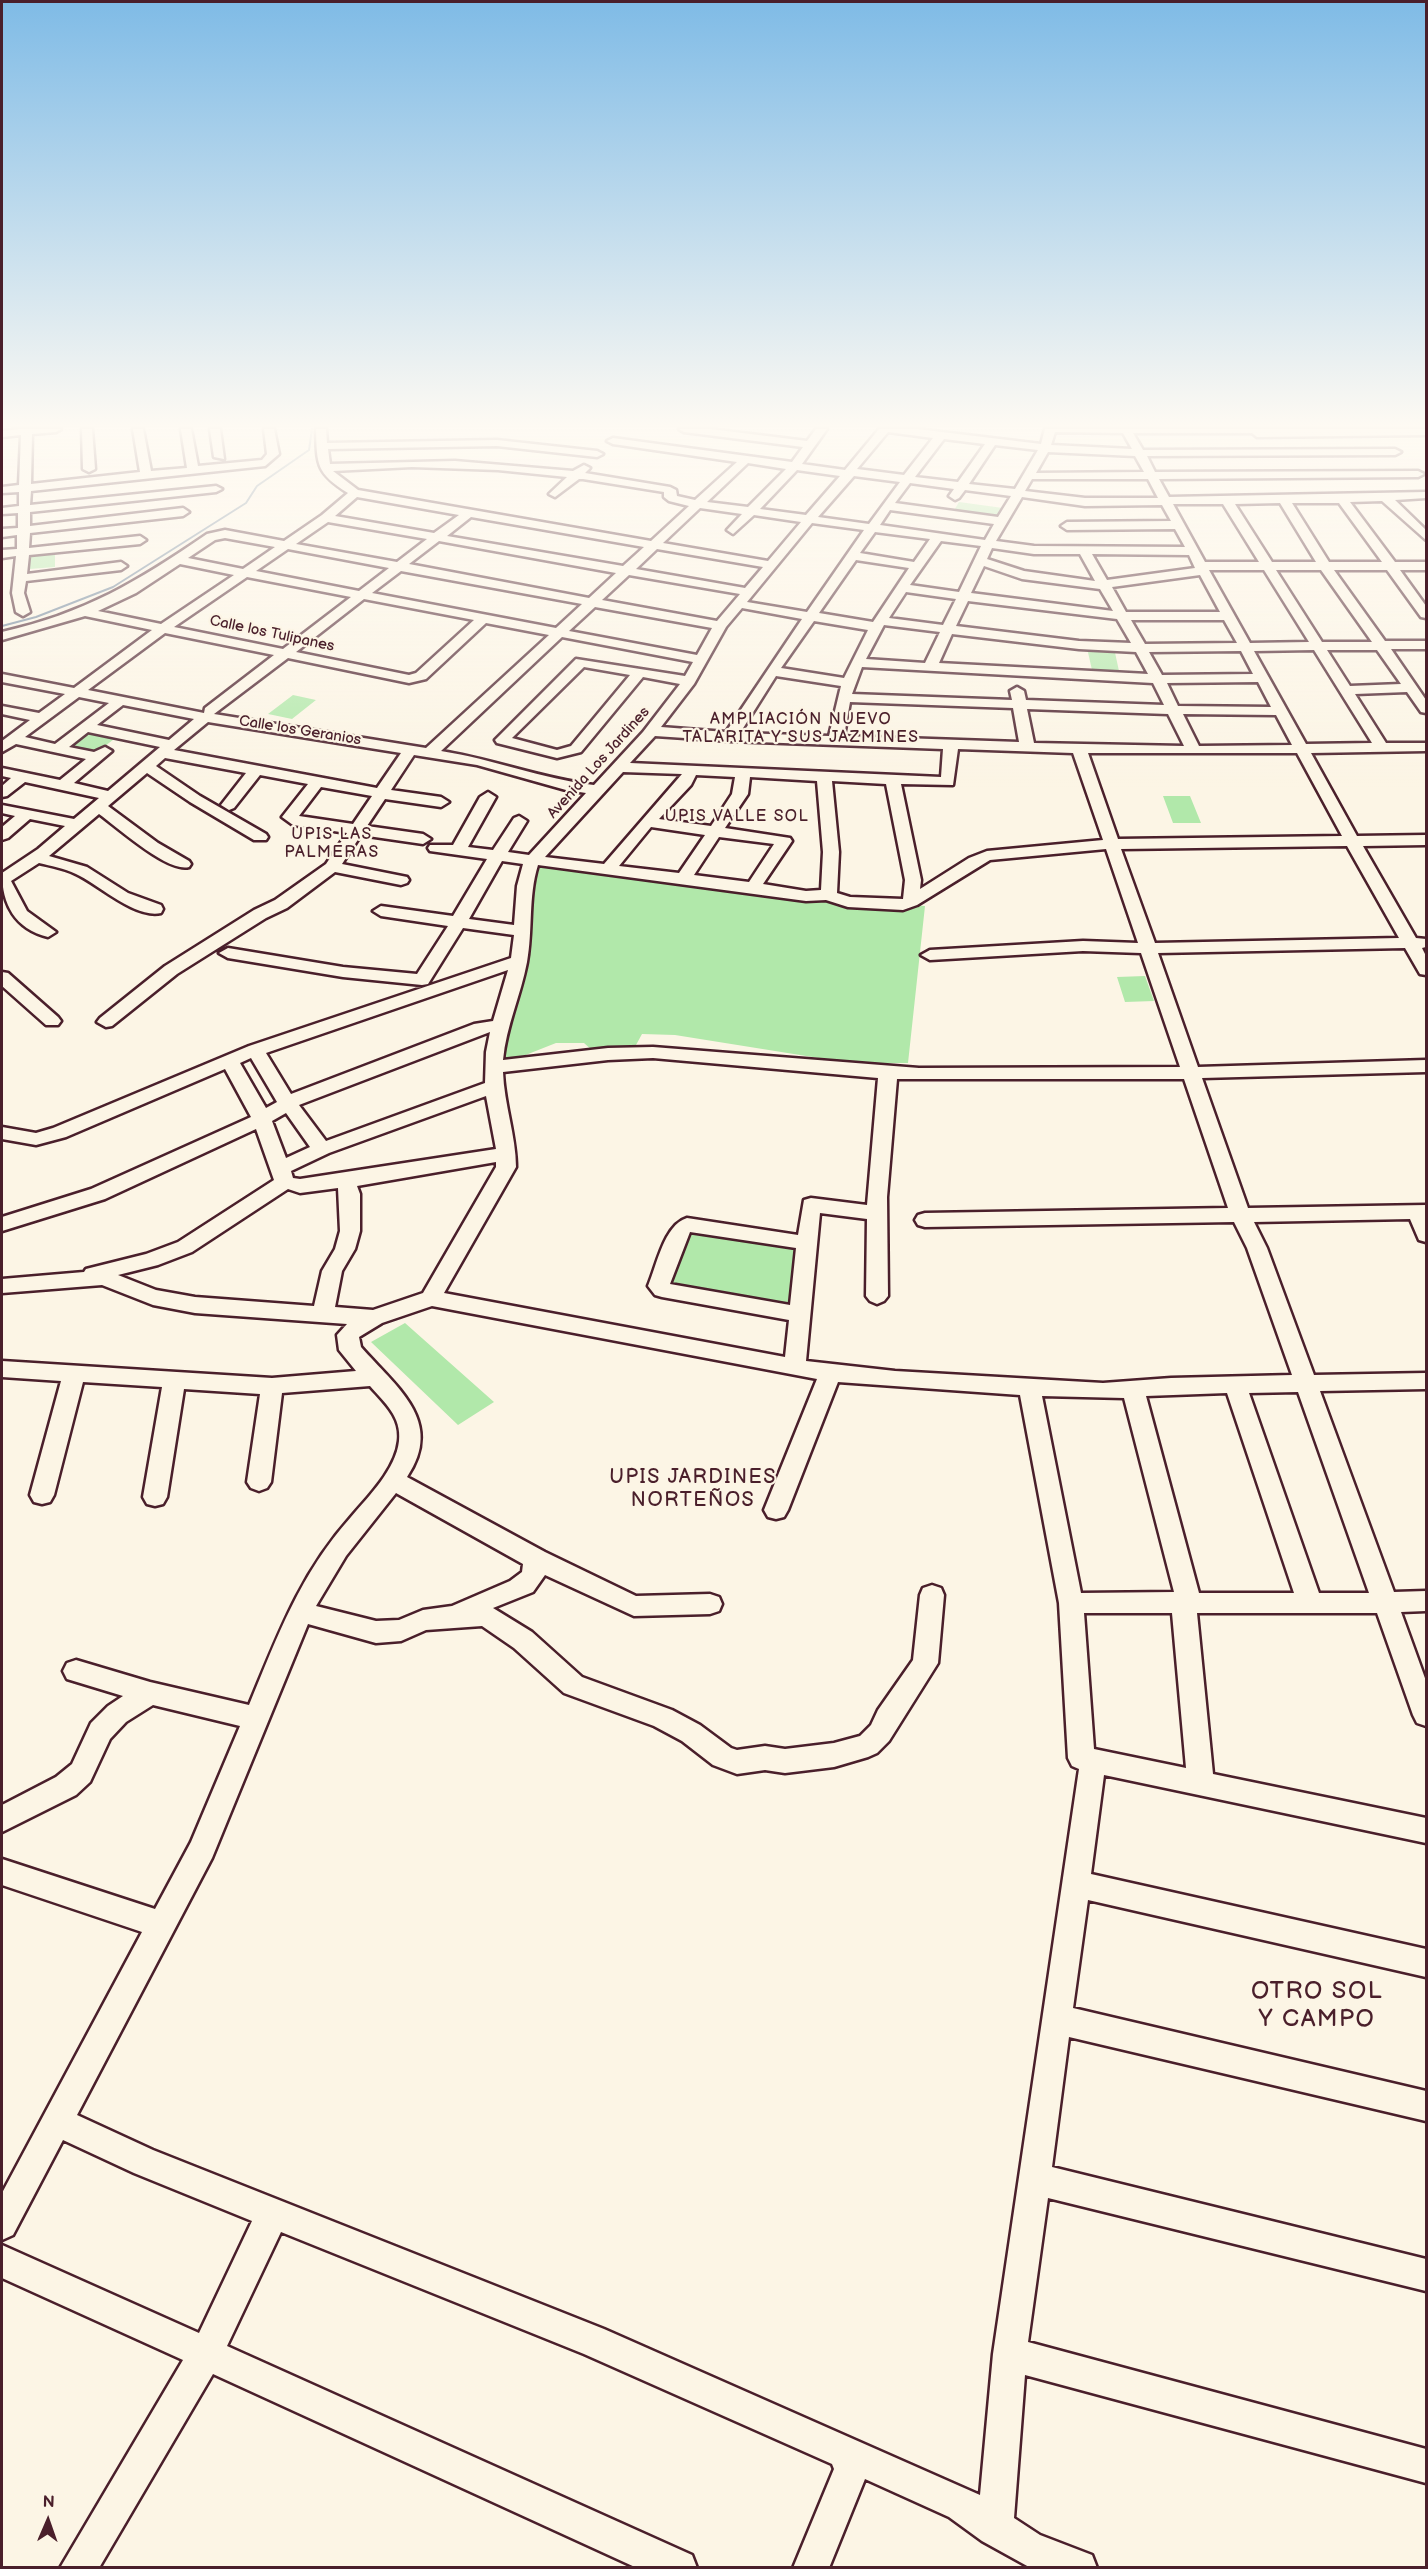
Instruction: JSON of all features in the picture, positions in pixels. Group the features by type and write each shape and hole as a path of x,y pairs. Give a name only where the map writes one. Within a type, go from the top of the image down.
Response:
{"street":[{"path":"23,549 22,577 18,593 23,612"},
{"path":"2,554 53,549"},
{"path":"2,636 83,612 129,591 193,549"},
{"path":"7,744 163,628 281,549"},
{"path":"309,549 720,626"},
{"path":"48,932 20,914 4,878 37,857 208,714 422,549"},
{"path":"498,549 748,592"},
{"path":"431,752 649,549"},
{"path":"681,549 771,565"},
{"name":"Avenida Los Jardines","path":"532,861 652,731 702,660 720,626 785,549"},
{"path":"730,737 772,671 858,549"},
{"path":"836,739 838,714 862,649 930,549"},
{"path":"930,667 986,549"},
{"path":"1025,549 1056,552 1192,551 1248,647 1280,711 1352,841 1419,943 1426,970"},
{"path":"1256,549 1382,748"},
{"path":"1314,549 1426,709"},
{"path":"1378,549 1426,614"},
{"path":"1016,589 1034,550"},
{"path":"1085,552 1124,616 1194,751"},
{"path":"853,556 918,566"},
{"path":"177,560 702,660"},
{"path":"981,561 1080,644 1158,679 1263,678"},
{"path":"2,578 121,566"},
{"path":"903,588 963,594 1016,589 1104,586 1202,569 1266,566 1426,566"},
{"path":"1001,580 1016,589"},
{"path":"963,594 986,585"},
{"path":"6,600 18,593"},
{"path":"738,604 810,617 1141,648 1426,645"},
{"name":"Calle los Tulipanes","path":"83,612 403,678 418,677 484,618"},
{"path":"857,663 1013,672 1080,644 1124,616 1229,616"},
{"path":"640,672 576,749 558,754 502,740 580,663 640,672 688,681"},
{"path":"772,671 849,683"},
{"path":"1013,672 1027,747"},
{"name":"Calle los Geranios","path":"2,678 431,752 478,761 571,787 598,790"},
{"path":"1345,690 1412,688"},
{"path":"843,698 1174,711 1280,711"},
{"path":"57,749 121,700"},
{"path":"2,710 42,718"},
{"path":"85,727 256,770 379,794 441,802"},
{"path":"652,731 730,737 1079,749 1194,751 1426,747"},
{"path":"63,785 124,735"},
{"path":"7,744 57,749 96,757"},
{"path":"620,767 948,782 951,744"},
{"path":"106,1022 171,970 260,914 281,904 332,867 411,749"},
{"path":"1079,749 1240,1214 1257,1248 1308,1384 1426,1715"},
{"path":"147,766 195,799 260,837"},
{"path":"229,806 256,770"},
{"path":"608,869 647,822 686,782 691,770"},
{"path":"2,772 63,785 105,801 152,846 183,864"},
{"path":"684,878 740,794 743,772"},
{"path":"2,793 23,776"},
{"path":"824,776 831,852 829,895 827,895"},
{"path":"893,780 913,880 911,902"},
{"path":"318,781 290,817 429,844 457,852 684,878 806,896 827,895 848,902 903,905 941,885 983,855 1113,844 1426,840"},
{"path":"457,852 488,797"},
{"path":"2,808 77,824"},
{"path":"2,835 27,814"},
{"path":"424,985 495,857 519,821"},
{"path":"647,822 784,841 753,887"},
{"path":"37,857 81,870 122,896 155,909"},
{"path":"431,1298 506,1167 507,1154 494,1086 494,1067 498,1026 519,960 524,884 532,861"},
{"path":"332,867 401,880"},
{"path":"381,911 521,931"},
{"path":"930,955 1083,946 1149,948 1419,943"},
{"path":"228,953 424,985"},
{"path":"2,1133 36,1139 59,1133 255,1050 424,985 519,960"},
{"path":"2,977 52,1021"},
{"path":"2,1224 98,1194 262,1119 289,1103 480,1028 498,1026"},
{"path":"255,1050 322,1149"},
{"path":"494,1067 645,1052 677,1053 859,1073 981,1075 1426,1066"},
{"path":"230,1061 262,1119 282,1175 300,1186 345,1181 507,1154"},
{"path":"877,1296 877,1213 888,1072"},
{"path":"2,1286 101,1273 174,1252 322,1149 494,1086"},
{"path":"323,1312 332,1271 345,1249 350,1231 350,1194 345,1181"},
{"path":"795,1366 811,1205 877,1213"},
{"path":"925,1220 1422,1212 1426,1235"},
{"path":"800,1314 662,1290 659,1286 682,1228 687,1225 807,1244"},
{"path":"56,1279 104,1278 153,1297 195,1305 323,1312 374,1318"},
{"path":"2,2224 202,1850 301,1612 337,1549 376,1504 407,1459 411,1438 408,1418 400,1405 373,1378 350,1350 348,1342 353,1329 374,1318 431,1298 831,1372 1030,1389 1103,1391 1172,1386 1426,1381"},
{"path":"2,1369 272,1386 373,1378"},
{"path":"776,1510 831,1372"},
{"path":"42,1496 74,1374"},
{"path":"155,1497 174,1381"},
{"path":"259,1482 272,1386"},
{"path":"1236,1386 1310,1604"},
{"path":"1030,1389 1071,1603 1081,1758 1426,1831"},
{"path":"1133,1389 1187,1591 1185,1601 1201,1784"},
{"path":"393,1480 536,1559 634,1606 710,1604"},
{"path":"458,1616 496,1596 522,1589 531,1581 536,1570 536,1559"},
{"path":"301,1612 376,1632 401,1630 423,1620 486,1616 523,1640 573,1685 663,1718 691,1733 722,1757 737,1762 765,1758 785,1761 834,1755 868,1745 880,1733 887,1718 925,1663 932,1595"},
{"path":"1071,1603 1185,1601 1310,1604 1426,1601"},
{"path":"76,1671 150,1693 257,1718"},
{"path":"2,1819 66,1786 81,1773 88,1750 100,1731 117,1714 150,1693"},
{"path":"995,2528 1010,2354 1093,1761"},
{"path":"1383,1822 1426,1815"},
{"path":"2,1872 162,1925"},
{"path":"1076,1884 1426,1963"},
{"path":"1058,2019 1426,2106"},
{"path":"58,2122 145,2162 592,2341 962,2504 1029,2549 1079,2568"},
{"path":"1036,2179 1426,2274"},
{"path":"78,2568 206,2354 273,2213"},
{"path":"2,2261 679,2568"},
{"path":"1010,2354 1426,2466"},
{"path":"811,2568 851,2469 847,2454"}],"green space":[{"path":"55,551 55,567 30,569 30,553"},
{"path":"1087,648 1114,648 1119,671 1092,670"},
{"path":"293,695 316,700 292,719 268,714"},
{"path":"85,730 118,736 96,753 64,747"},
{"path":"1163,796 1190,796 1201,823 1173,823"},
{"path":"538,864 833,902 925,906 908,1063 850,1063 675,1035 642,1034 636,1045 616,1051 593,1051 584,1043 556,1043 518,1058 502,1059 509,1018 529,951 528,895"},
{"path":"1145,976 1154,1001 1125,1002 1117,977"},
{"path":"692,1231 799,1248 791,1306 669,1285"},
{"path":"405,1323 494,1402 458,1425 371,1342"}],"waterway":[{"path":"2,626 36,617 113,587 173,549"}],"district":[{"name":"AMPLIACIÓN NUEVO TALARITA Y SUS JAZMINES","path":"801,729"},
{"name":"UPIS VALLE SOL","path":"737,817"},
{"name":"UPIS LAS PALMERAS","path":"332,844"},
{"name":"UPIS JARDINES NORTEÑOS","path":"693,1490"},
{"name":"OTRO SOL Y CAMPO","path":"1317,2006"}]}
